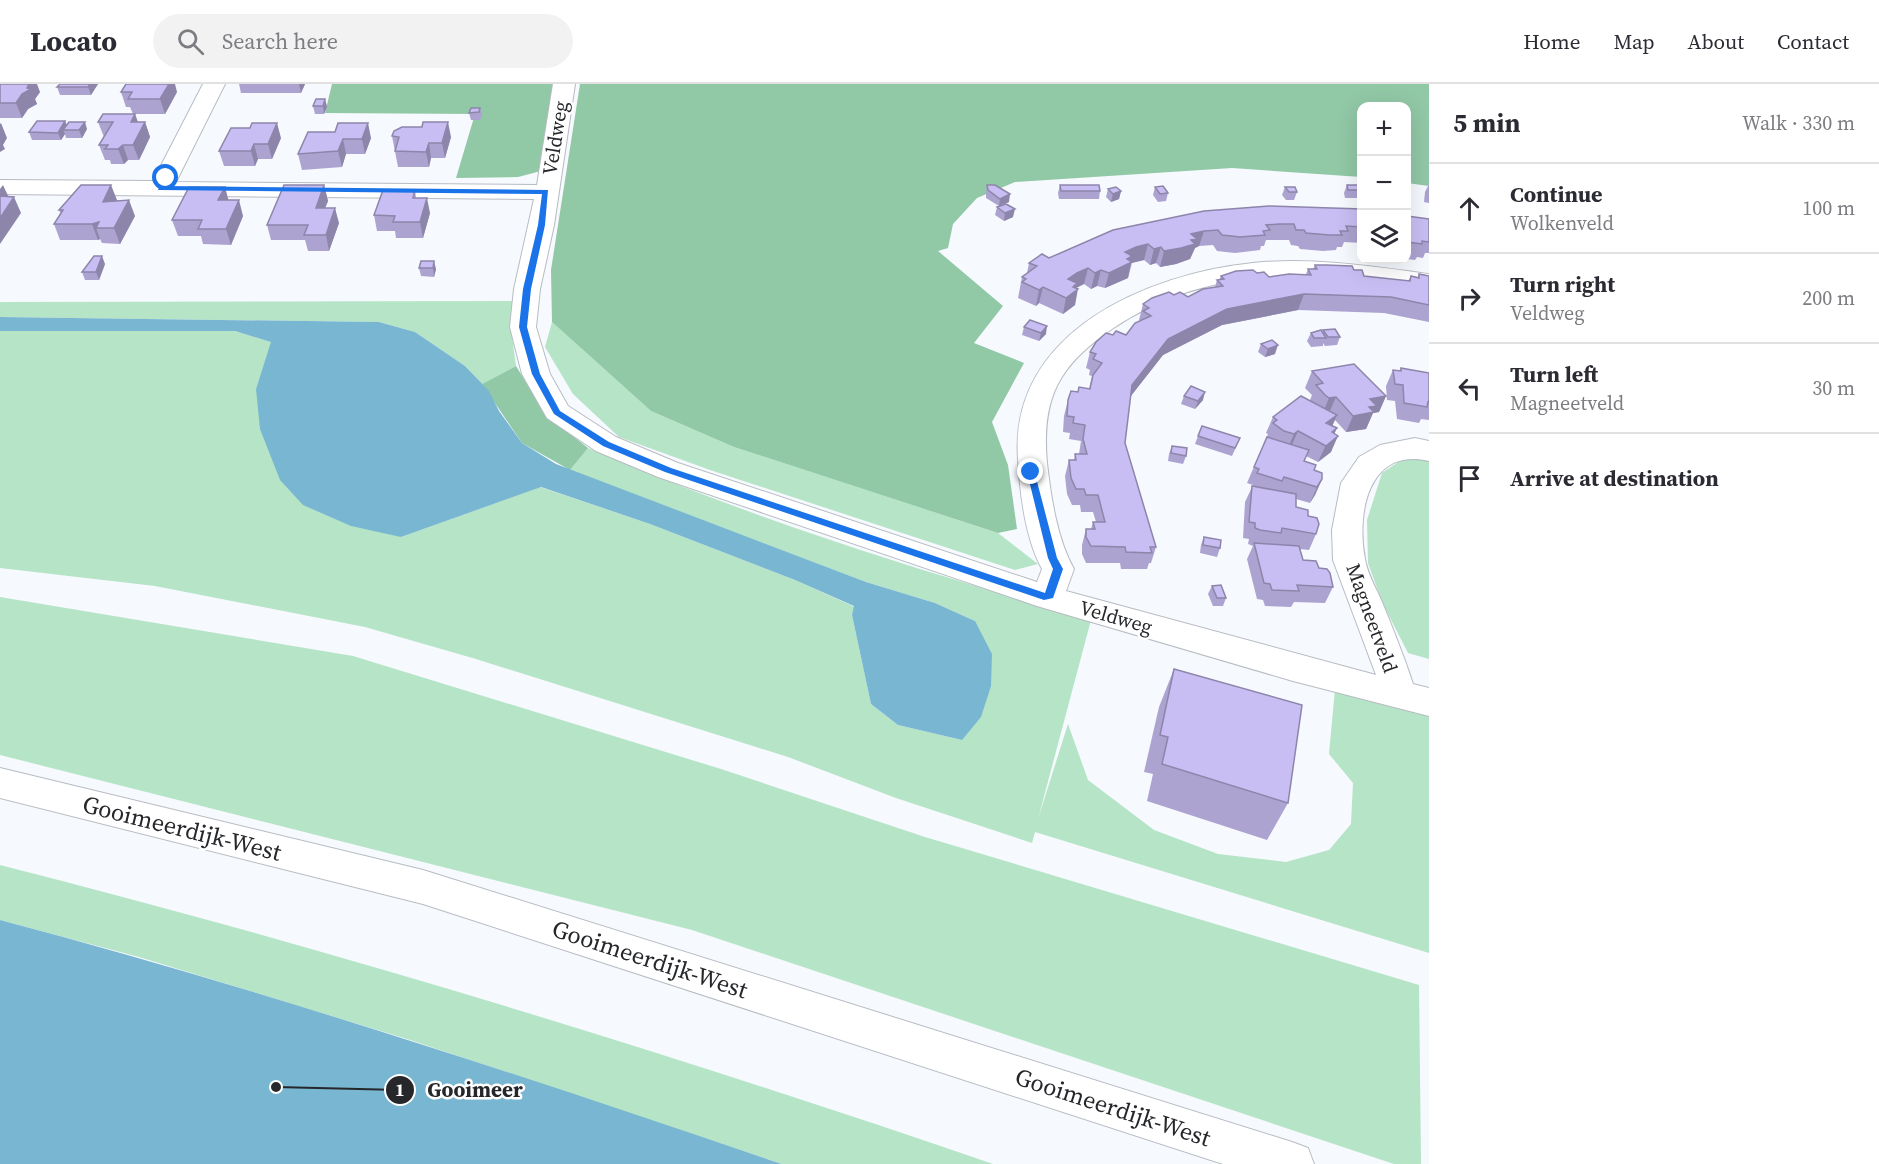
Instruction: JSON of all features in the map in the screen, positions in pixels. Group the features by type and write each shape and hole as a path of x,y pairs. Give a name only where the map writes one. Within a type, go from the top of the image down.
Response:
{"street":[{"path":"161,188 214,84"},
{"name":"Veldweg","path":"564,84 542,225 527,289 523,327 536,374 557,412 606,444 668,470 1048,598 1414,699"},
{"path":"0,187 546,192"},
{"path":"1048,598 1058,569 1052,558 1031,472 1033,429 1041,390 1052,367 1072,346 1126,307 1169,288 1229,272 1291,267 1336,269 1429,282"},
{"name":"Magneetveld","path":"1414,699 1384,647 1349,560 1347,530 1356,483 1369,464 1390,452 1415,447 1429,451"},
{"name":"Gooimeerdijk-West","path":"0,783 423,887 1292,1164"}],"green space":[{"path":"332,84 554,84 541,171 518,177 456,178 475,114 325,113"},
{"path":"580,84 1429,84 1429,186 1411,184 1411,102 1357,102 1357,177 1232,168 1015,182 977,198 953,224 948,248 938,251 1003,306 974,343 1024,363 992,422 1008,465 1017,529 998,533 734,447 651,411 552,322 551,270"},
{"path":"515,301 511,329 516,366 482,384 465,366 415,332 379,322 0,317 0,302"},
{"path":"552,322 651,411 734,447 998,533 1038,564 1015,570 710,470 619,437 573,394 545,347"},
{"path":"0,331 235,331 272,342 256,389 401,537 540,487 650,524 795,580 855,607 852,615 871,704 898,725 962,740 975,621 935,603 866,582 570,470 588,448 711,498 836,542 1091,620 1038,819 1068,724 1088,780 1154,830 1218,854 1286,862 1329,850 1351,824 1353,783 1329,754 1335,689 1429,709 1429,953 1035,832 1032,843 896,798 788,757 476,659 365,627 155,586 0,568"},
{"path":"516,366 546,415 588,448 570,470 522,443 482,384"},
{"path":"1409,455 1429,457 1429,659 1408,653 1382,602 1368,563 1367,520 1382,473"},
{"path":"0,597 353,656 721,769 925,837 1419,985 1421,1164 1394,1164 692,930 0,755"},
{"path":"0,865 250,932 500,1004 747,1082 993,1164 782,1164 407,1039 139,957 0,920"}],"water":[{"path":"0,317 379,322 415,332 465,366 489,391 499,411 522,443 556,464 866,582 935,603 975,621 992,654 991,686 981,717 962,740 898,725 871,704 852,615 854,606 795,580 650,524 541,487 401,537 351,526 303,505 280,480 260,429 256,389 271,342 235,331 0,331"},
{"path":"0,920 197,975 393,1035 782,1164 0,1164"}],"building":[{"path":"0,84 29,84 27,88 31,89 22,94 16,103 0,103"},
{"path":"60,84 90,84 88,87 57,87"},
{"path":"126,84 169,84 160,99 128,99 132,92 121,92"},
{"path":"316,99 325,99 323,106 313,106"},
{"path":"471,108 480,108 479,112 469,113"},
{"path":"103,114 135,114 131,122 145,122 133,145 123,145 118,149 105,149 108,145 99,145 113,122 98,122"},
{"path":"37,121 65,121 58,133 29,132"},
{"path":"69,122 85,122 79,130 63,130"},
{"path":"423,122 448,122 442,143 429,143 426,152 395,151 399,137 392,136 394,131 402,127 422,127"},
{"path":"252,123 277,123 268,144 254,144 251,151 219,151 231,128 250,128"},
{"path":"338,123 368,123 362,139 343,139 338,151 298,154 308,132 335,132"},
{"path":"81,185 111,185 103,202 129,200 114,228 96,228 99,222 54,224 63,210 59,210"},
{"path":"284,185 324,185 316,208 335,208 326,235 304,235 308,225 267,225"},
{"path":"987,185 995,185 1010,194 1000,199 988,190"},
{"path":"1060,185 1099,185 1100,191 1061,191"},
{"path":"1347,185 1357,185 1357,190 1348,190"},
{"path":"1163,186 1168,193 1160,194 1155,187"},
{"path":"189,187 225,187 218,200 239,200 226,229 198,229 202,220 172,220"},
{"path":"1116,187 1121,191 1113,194 1108,189"},
{"path":"1285,187 1295,187 1297,192 1289,192"},
{"path":"383,190 415,190 413,198 427,198 420,222 393,222 395,216 374,215"},
{"path":"0,196 14,197 0,218"},
{"path":"1006,204 1015,209 1005,213 997,207"},
{"path":"1269,206 1357,209 1357,227 1346,226 1348,231 1340,231 1342,235 1329,235 1296,230 1294,224 1266,225 1270,230 1263,231 1265,235 1240,237 1222,235 1218,230 1204,231 1191,234 1197,239 1191,240 1195,244 1181,248 1164,251 1161,247 1154,249 1148,244 1125,252 1132,256 1127,259 1132,262 1109,273 1101,270 1095,273 1088,268 1077,273 1068,279 1077,283 1073,287 1078,289 1066,298 1043,287 1039,290 1022,282 1026,279 1022,277 1037,266 1029,263 1042,254 1049,258 1113,230 1204,211"},
{"path":"1411,217 1429,219 1429,242 1422,241 1422,244 1411,243"},
{"path":"94,256 102,256 96,272 82,272"},
{"path":"421,261 434,261 433,268 419,268"},
{"path":"1315,265 1352,266 1354,270 1362,270 1364,276 1410,281 1411,276 1419,278 1419,274 1429,276 1429,305 1391,297 1304,294 1227,309 1168,339 1132,385 1125,443 1156,547 1150,547 1152,553 1126,552 1125,547 1091,546 1086,537 1086,529 1095,529 1093,522 1105,522 1098,495 1086,495 1084,489 1076,489 1071,478 1069,460 1076,460 1075,454 1087,454 1083,439 1085,425 1073,423 1074,417 1067,416 1071,391 1078,392 1079,387 1090,389 1093,375 1102,363 1093,359 1096,354 1090,352 1096,342 1106,333 1113,335 1116,331 1126,335 1135,323 1151,316 1143,311 1149,308 1143,304 1169,292 1174,295 1180,292 1188,297 1203,289 1223,286 1217,280 1224,279 1221,276 1236,271 1264,272 1269,277 1289,274 1311,275 1308,269 1317,269"},
{"path":"1030,320 1047,326 1041,333 1024,327"},
{"path":"1335,329 1340,337 1328,337 1323,330"},
{"path":"1321,330 1326,338 1314,338 1311,333"},
{"path":"1272,340 1278,345 1268,349 1261,344"},
{"path":"1354,364 1386,396 1370,399 1377,406 1369,407 1374,412 1353,416 1336,397 1329,398 1325,395 1316,385 1323,383 1312,371"},
{"path":"1401,368 1429,373 1427,407 1404,403 1403,385 1395,384 1393,370 1401,371"},
{"path":"1191,386 1205,392 1198,401 1184,396"},
{"path":"1301,396 1337,415 1326,423 1337,428 1332,432 1338,436 1326,446 1298,431 1294,434 1284,431 1273,423 1277,420 1273,417"},
{"path":"1202,426 1240,438 1235,448 1198,436"},
{"path":"1267,437 1309,450 1304,461 1316,465 1314,470 1322,473 1322,479 1317,487 1284,477 1282,481 1257,473 1259,469 1254,467"},
{"path":"1172,446 1187,448 1186,456 1171,453"},
{"path":"1252,486 1296,494 1296,507 1308,510 1308,516 1317,518 1319,524 1316,534 1282,528 1281,533 1255,528 1255,523 1249,522"},
{"path":"1204,537 1221,540 1220,548 1203,545"},
{"path":"1254,543 1299,546 1303,560 1316,561 1319,568 1327,569 1333,587 1297,585 1299,591 1272,590 1270,584 1264,583"},
{"path":"1221,585 1226,598 1217,598 1212,586"},
{"path":"1174,669 1302,705 1288,803 1162,764 1168,737 1160,735"}],"place":[{"name":"Gooimeer","path":"276,1087"}],"route":[{"path":"166,178 161,188 546,192 535,261 527,289 523,327 536,374 557,412 606,444 668,470 1048,598 1058,569 1052,558 1031,472"}]}
